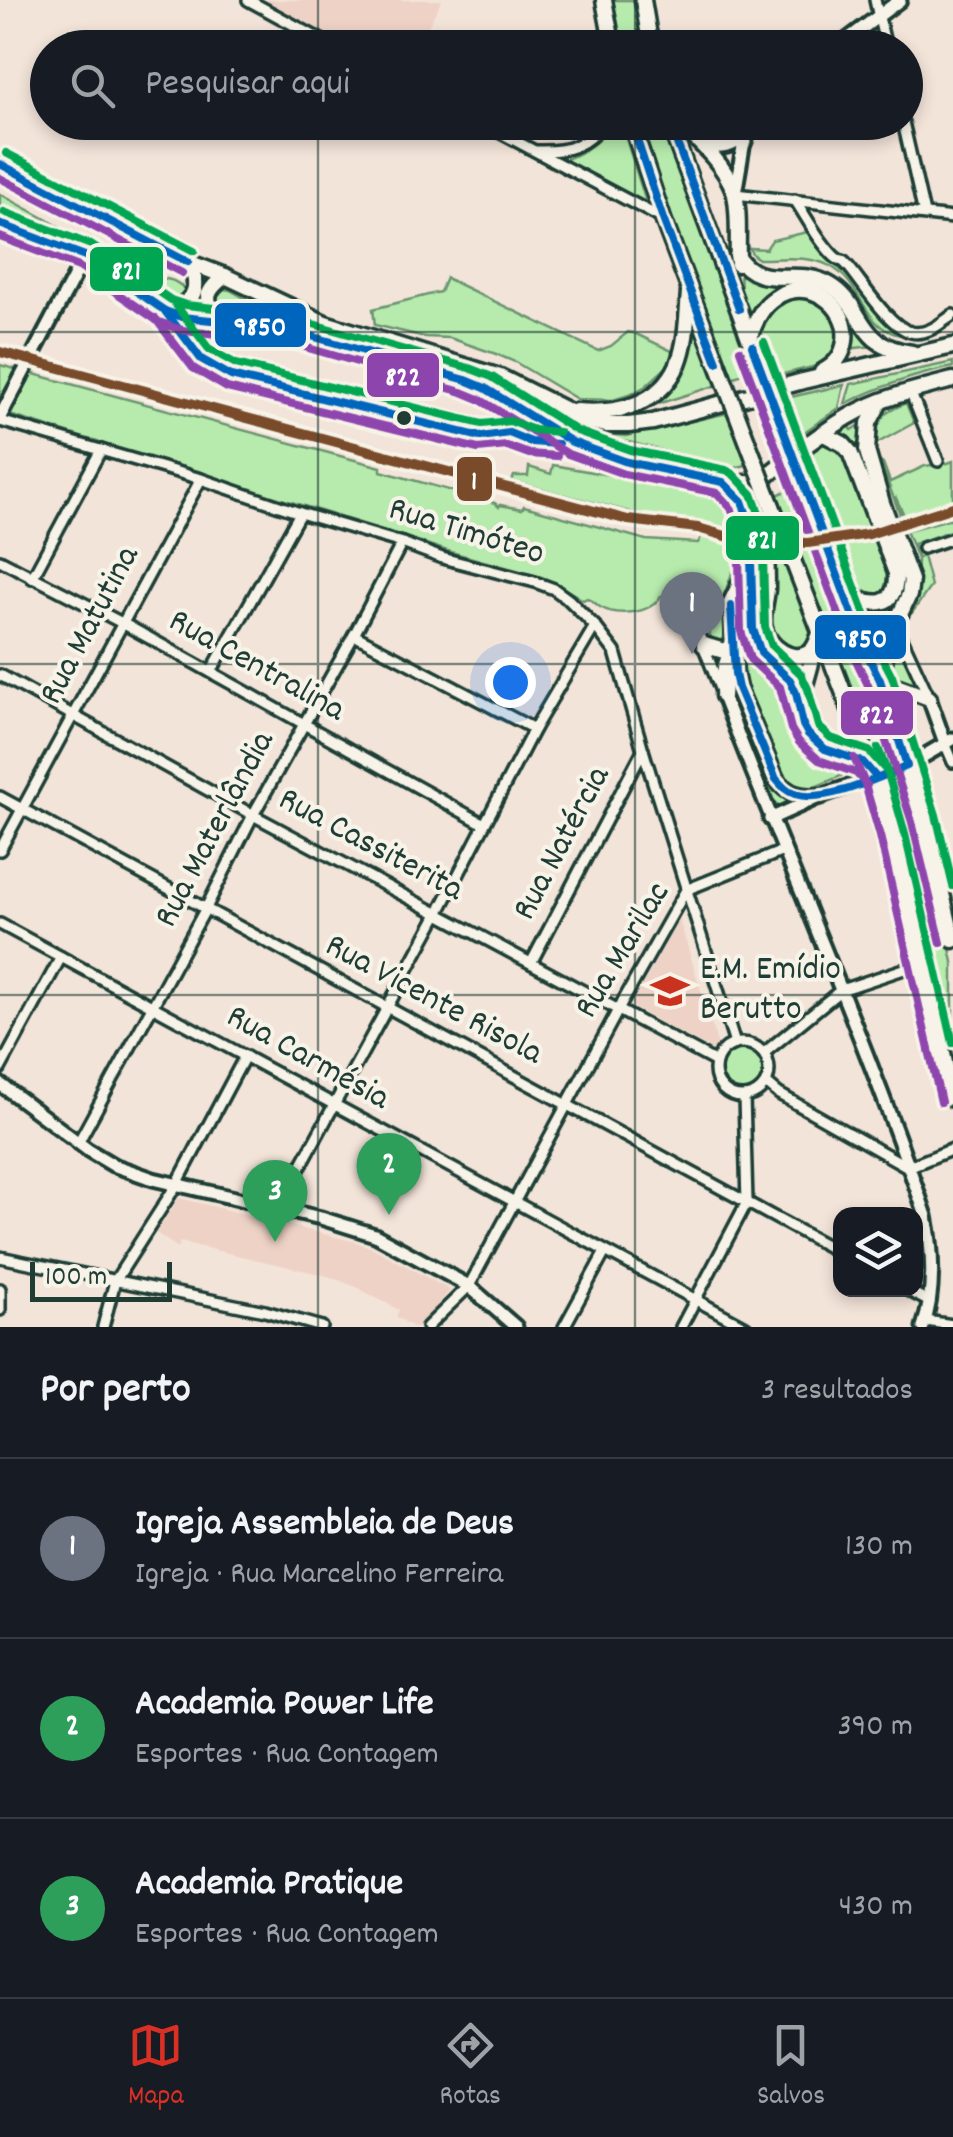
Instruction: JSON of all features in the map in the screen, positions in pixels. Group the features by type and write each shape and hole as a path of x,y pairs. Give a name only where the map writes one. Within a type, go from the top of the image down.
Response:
{"main road":[{"path":"642,0 648,30"},
{"path":"638,140 662,219 876,777 952,1093"},
{"path":"676,140 880,680 924,818 953,940"},
{"path":"697,140 726,174 735,194 739,309"},
{"path":"0,164 188,262 325,323 500,377 588,421 629,425 653,422 802,381 953,346"},
{"path":"0,224 85,256 165,311 194,320 259,324 304,334 466,380 572,442 627,462 724,482 758,482"},
{"path":"737,256 757,276 812,278 834,286 871,336 896,351 920,354"},
{"path":"165,311 185,305 195,292 194,272 188,262"},
{"path":"225,276 207,296 210,307 226,321"},
{"path":"563,410 614,411 636,405 658,391 678,364 689,286"},
{"path":"751,342 753,326 765,307 783,293 806,290 829,300 844,321 845,344 830,368 802,381"},
{"path":"814,648 806,654 786,655 770,642 764,631 766,560 753,503 758,482 849,416 910,391 953,380"},
{"path":"880,680 888,640 909,595 911,580 867,452 869,423 881,402"},
{"path":"824,434 850,452 896,573 896,588 880,603 863,602 844,589"},
{"path":"724,482 742,501 750,524 752,628 762,653 790,680 803,725 817,744 863,762 876,777"},
{"path":"752,558 732,602 738,688 776,779 794,795 821,796"},
{"path":"799,704 821,631"},
{"path":"704,645 724,651 733,646"},
{"path":"723,696 725,668 733,646"},
{"path":"880,680 930,698"}],"street":[{"path":"248,0 303,30"},
{"path":"875,0 882,30"},
{"path":"860,30 900,0"},
{"path":"514,140 662,219"},
{"path":"535,151 566,150 589,140"},
{"path":"705,147 721,148 739,140"},
{"path":"745,140 735,194 953,218"},
{"path":"907,140 924,214"},
{"path":"559,164 566,150"},
{"path":"795,200 835,257 846,264 867,294 908,332 924,332 951,316"},
{"path":"1,417 85,256"},
{"path":"910,391 938,461"},
{"name":"Rua Timóteo","path":"1,417 402,542 442,558 554,589 570,600 615,652 735,1044"},
{"path":"32,578 102,450"},
{"name":"Rua Matutina","path":"0,850 201,479"},
{"path":"212,672 300,512"},
{"path":"923,548 953,538"},
{"name":"Rua Materlândia","path":"78,1143 402,542"},
{"name":"Rua Centralina","path":"0,560 124,624 484,824"},
{"path":"684,596 926,1216 931,1284 925,1324 953,1325"},
{"path":"278,1208 534,729 595,626"},
{"path":"354,635 534,729"},
{"path":"901,636 949,741 953,762"},
{"name":"Rua Cassiterita","path":"0,675 716,1062"},
{"path":"770,819 821,796 907,766 949,741"},
{"name":"Rua Natércia","path":"531,964 643,750"},
{"name":"Rua Vicente Risola","path":"0,797 833,1249"},
{"name":"Rua Marilac","path":"427,1327 469,1286 686,890 783,851"},
{"name":"Rua Carmésia","path":"0,924 746,1327"},
{"path":"0,1068 61,957"},
{"path":"764,1054 841,990 922,963"},
{"path":"735,1044 751,1044 764,1054 769,1068 766,1083 753,1095 730,1094 719,1084 715,1070 723,1051 735,1044"},
{"path":"103,1327 115,1281 177,1184 244,1056"},
{"path":"766,1083 908,1166"},
{"path":"0,1084 78,1143 127,1171 375,1235 469,1286 516,1327"},
{"path":"682,1327 747,1202 744,1097"},
{"path":"908,1166 953,1149"},
{"path":"564,1327 605,1252"},
{"path":"0,1257 265,1311 322,1327"},
{"path":"0,1288 0,1310"},
{"path":"921,1297 928,1301"}],"shaded area":[{"path":"262,0 442,0 426,30 318,30"},
{"name":"E.M. Emídio Berutto","path":"679,919 719,1049 714,1051 632,1004"},
{"path":"179,1198 356,1242 450,1290 419,1327 414,1327 396,1317 399,1310 328,1276 180,1242 178,1248 156,1233"}],"green space":[{"path":"613,0 638,0 643,30 618,30"},
{"path":"598,140 626,140 646,202 564,160"},
{"path":"642,140 670,140 756,370 731,378"},
{"path":"0,194 149,275 176,282 184,289 185,297 173,307 161,302 97,254 0,213"},
{"path":"812,231 832,262 877,313 903,335 882,327 851,285 830,266 804,259 759,259 749,248 766,249 772,240"},
{"path":"740,266 817,283 849,308 857,329 873,346 846,349 845,312 791,285 771,292 748,322 741,295"},
{"path":"446,278 598,351 628,332 634,333 672,351 671,363 646,386 629,395 613,400 577,399 496,354 450,338 425,337 375,325 373,309 440,292"},
{"path":"224,289 286,321 221,311 213,297"},
{"path":"805,295 833,315 839,349 825,364 775,376 760,328 763,317 780,298"},
{"path":"695,311 721,384 632,412 658,397"},
{"path":"953,362 953,367 898,382 845,404 851,384"},
{"path":"0,365 381,467 381,471 499,507 524,506 646,540 698,543 701,524 638,514 512,481 514,476 528,476 529,467 551,474 553,465 711,490 730,502 741,532 742,546 724,595 727,643 714,644 682,591 661,596 642,610 607,610 525,573 0,412"},
{"path":"844,385 839,408 797,437 782,399"},
{"path":"906,403 914,423 874,445 877,422"},
{"path":"732,412 750,464 734,468 592,433 626,436"},
{"path":"860,425 861,453 904,574 899,596 882,629 872,631 864,606 900,586 852,446 838,433"},
{"path":"824,443 844,450 890,573 883,593 871,598 857,586 805,458 814,447"},
{"path":"953,461 953,501 905,517 895,496 908,530 953,518 953,530 913,544 918,558 923,556 931,586 912,613 905,616 916,591 917,559 880,462 890,482 925,466"},
{"path":"759,485 814,627 810,643 796,652 778,642 770,619 774,568"},
{"path":"799,485 898,750 889,758 878,759 875,754 775,496"},
{"path":"747,575 745,622 750,646 761,664 785,684 797,738 812,753 855,770 808,790 783,784 739,676 735,611"},
{"path":"896,633 918,690 893,679 889,659"},
{"path":"729,671 791,799 779,807 731,692"},
{"path":"905,772 953,962 953,1075 881,784"},
{"path":"743,1045 759,1052 766,1068 759,1084 743,1091 727,1084 720,1068 727,1052"}],"transit line":[{"name":"9850","path":"637,140 717,362"},
{"name":"9850","path":"676,140 739,309"},
{"name":"821","path":"6,153 194,251"},
{"name":"9850","path":"0,164 188,262"},
{"name":"822","path":"0,178 182,273"},
{"name":"821","path":"4,212 91,245 171,300 306,322 469,368 492,377 577,431 630,450 732,473 752,494 762,521 765,627 772,646 801,674 818,726 831,738 869,751 885,769"},
{"name":"9850","path":"0,224 85,256 165,311 182,317 304,334 466,380 572,442 627,462 723,482 742,501 750,524 753,629 761,653 790,680 808,734 825,749 863,762 876,777"},
{"name":"822","path":"0,237 79,267 159,322 178,329 301,346 462,392 568,454 624,474 717,493 731,508 738,526 741,631 750,659 780,687 791,729 799,742 819,760 856,773 867,785"},
{"name":"821","path":"175,304 209,349 236,364 482,424 510,421 534,430 559,432"},
{"name":"9850","path":"165,311 201,359 231,376 481,437 509,433 531,442 558,444"},
{"name":"822","path":"155,318 193,368 227,388 478,449 507,446 529,454 557,456"},
{"name":"821","path":"764,342 878,649 892,676 936,815 953,886"},
{"name":"9850","path":"731,606 738,688 776,779 785,788 795,794 821,795 852,788 907,766 880,680 752,346"},
{"name":"822","path":"740,350 868,685 912,822 941,943"},
{"name":"1","path":"0,352 628,520 698,528 743,541 808,543 869,534 953,507"},
{"name":"821","path":"878,748 904,830 953,1043"},
{"name":"822","path":"854,758 880,836 941,1102"}],"place":[{"name":"Igreja Assembleia de Deus","path":"692,654"},
{"name":"E.M. Emídio Berutto","path":"670,991"},
{"name":"Academia Power Life","path":"389,1215"},
{"name":"Academia Pratique","path":"275,1242"}]}
